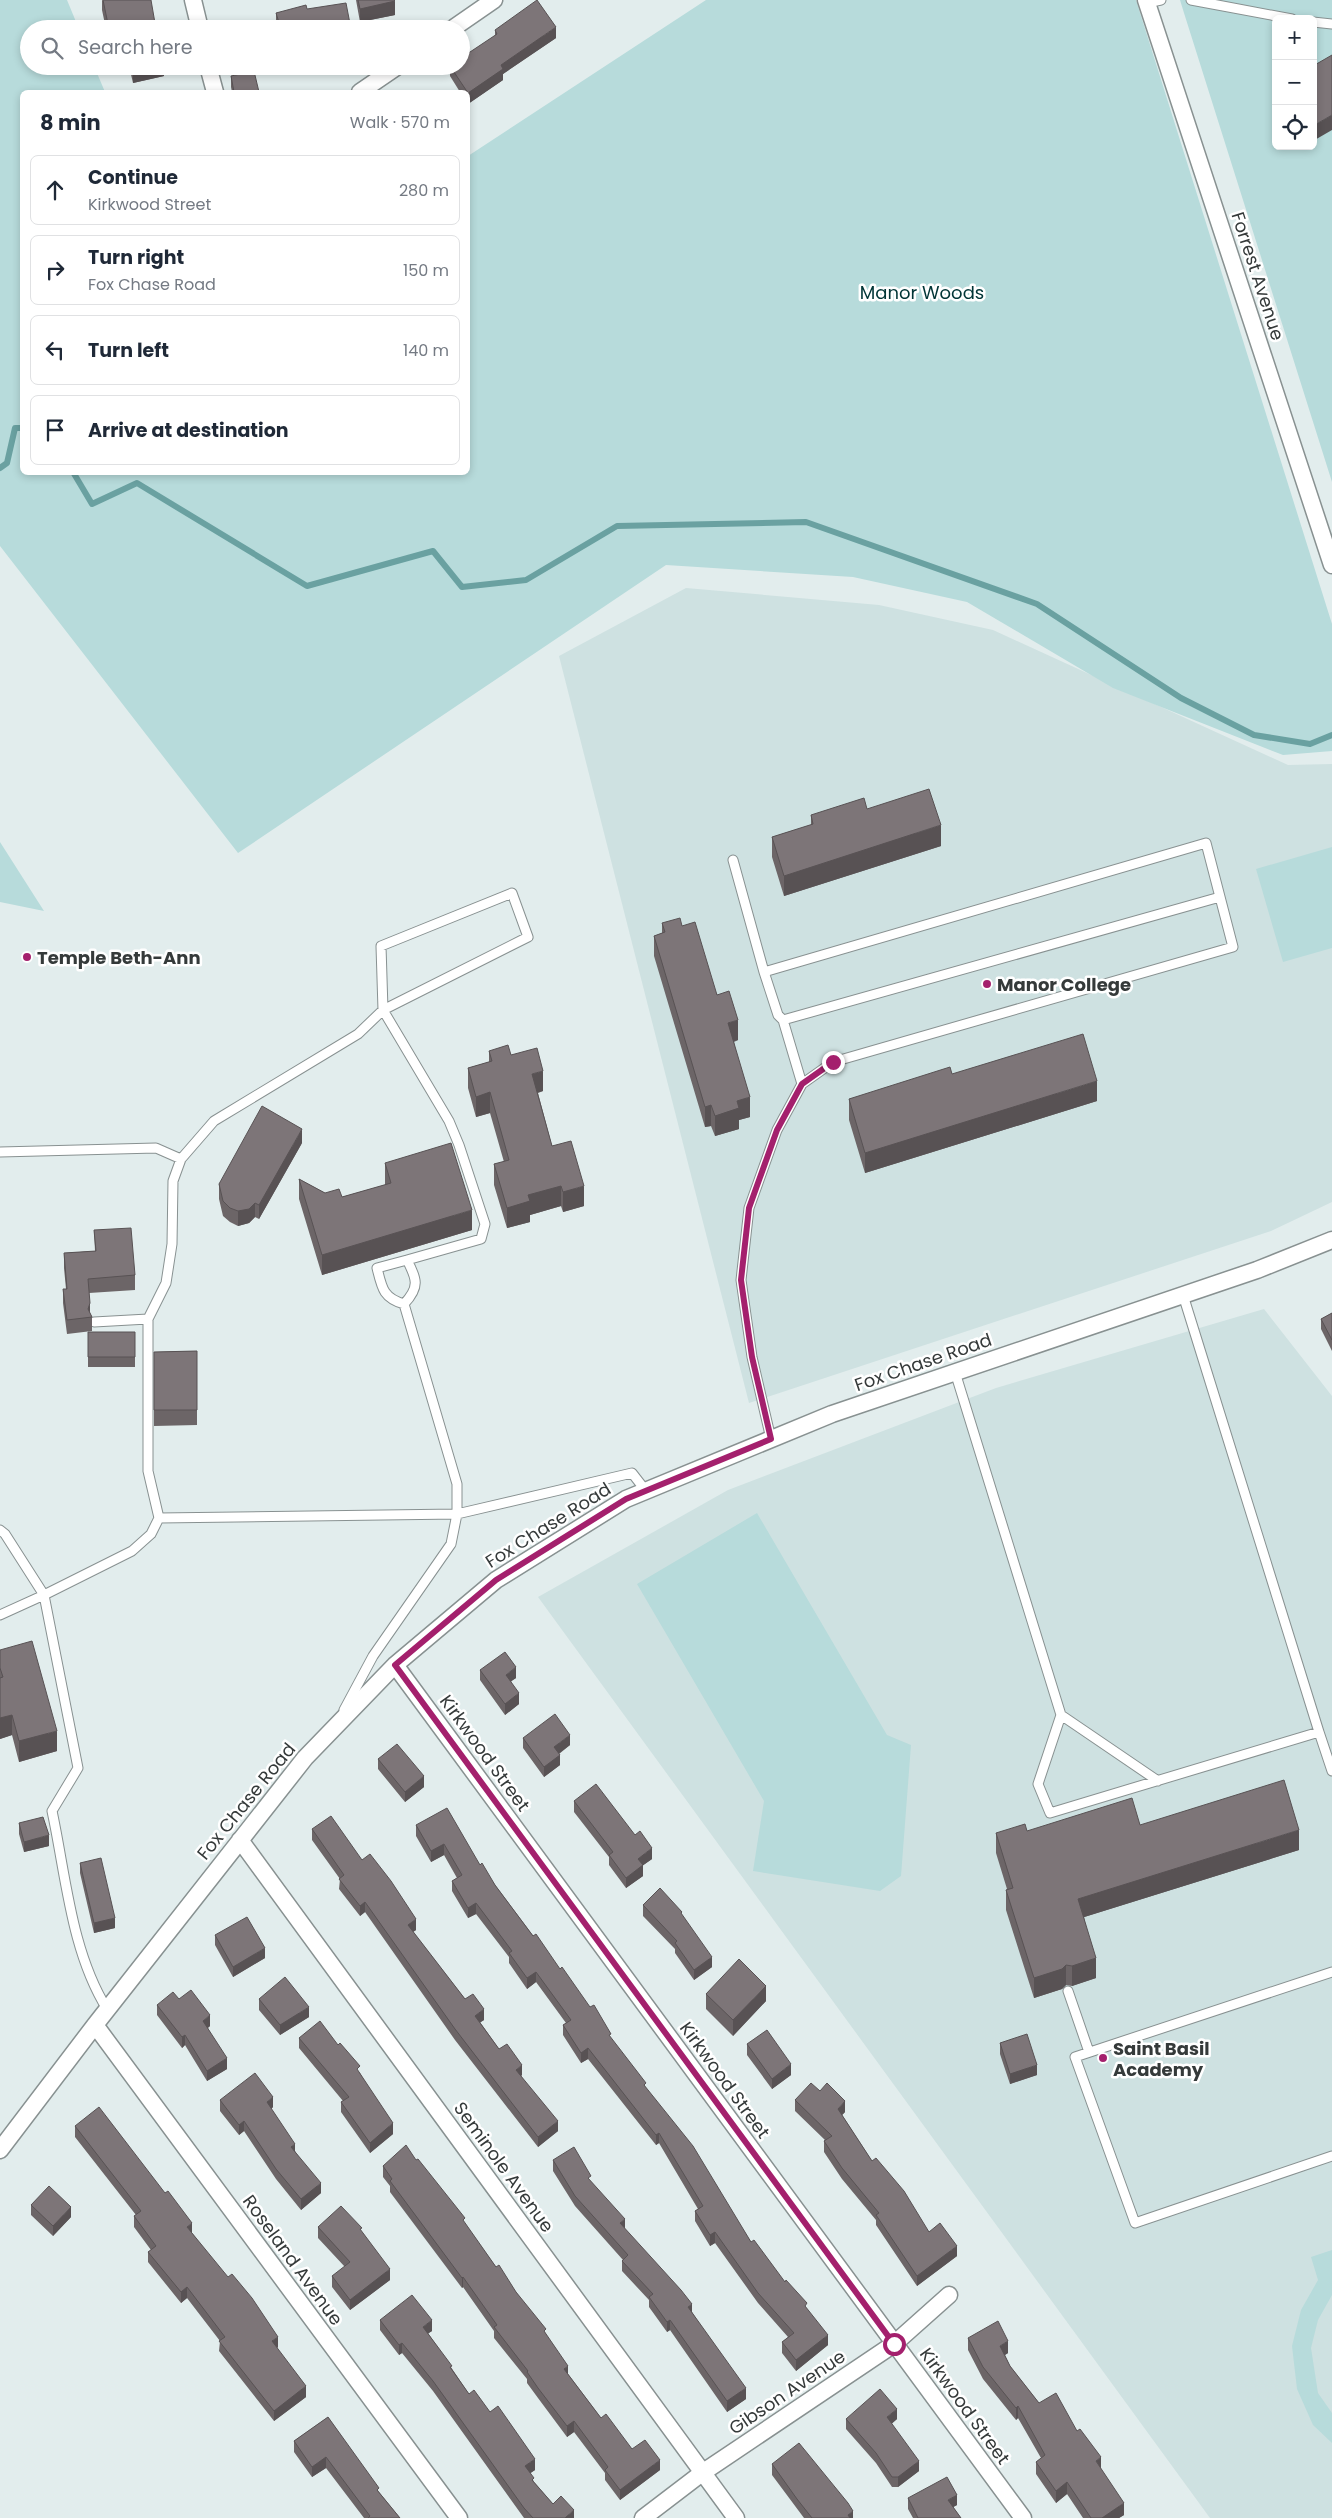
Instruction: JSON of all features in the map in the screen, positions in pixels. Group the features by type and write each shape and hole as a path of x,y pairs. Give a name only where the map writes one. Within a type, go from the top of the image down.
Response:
{"street":[{"path":"193,0 198,20"},
{"path":"465,20 494,0"},
{"name":"Forrest Avenue","path":"1151,1 1332,565"},
{"path":"210,75 214,90"},
{"path":"363,90 385,75"},
{"name":"Fox Chase Road","path":"0,2150 94,2025 305,1758 395,1665 496,1580 626,1499 832,1414 1257,1270 1332,1240"},
{"name":"Kirkwood Street","path":"395,1665 1023,2518"},
{"name":"Seminole Avenue","path":"240,1840 736,2518"},
{"name":"Roseland Avenue","path":"94,2025 459,2518"},
{"name":"Gibson Avenue","path":"643,2518 702,2473 894,2344 949,2295"}],"lane":[{"path":"1191,0 1272,15"},
{"path":"1317,22 1332,24"},
{"path":"764,972 1206,843 1233,947 833,1062 802,1084 777,1130 751,1197 741,1280 752,1357 771,1439"},
{"path":"733,860 764,972 778,1015 783,1020 802,1084"},
{"path":"0,1615 132,1551 151,1534 159,1518 148,1471 148,1319 166,1283 172,1244 173,1181 181,1159 214,1121 358,1034 383,1010 528,937 512,894 380,946 383,1010 448,1121 459,1144 485,1224 481,1239 377,1268 382,1288 392,1300 404,1304"},
{"path":"783,1020 1220,897"},
{"path":"0,1152 156,1148 181,1159"},
{"path":"404,1304 413,1294 416,1278 407,1260"},
{"path":"1184,1295 1332,1771"},
{"path":"336,1726 373,1656 450,1544 457,1514 457,1484 404,1304"},
{"path":"94,1322 148,1319"},
{"path":"955,1372 1061,1716 1038,1784 1050,1813 1319,1732"},
{"path":"159,1518 457,1514 632,1473 646,1491"},
{"path":"0,1530 5,1534 44,1595 78,1768 52,1811 75,1926 94,1988 107,2009"},
{"path":"1061,1716 1158,1781"},
{"path":"1332,1972 1076,2057 1135,2223 1332,2156"},
{"path":"1068,1991 1089,2052"}],"shaded area":[{"name":"Manor College","path":"686,588 879,605 993,630 1288,765 1332,764 1332,1202 1271,1231 749,1403 559,656"},
{"name":"Saint Basil Academy","path":"1264,1309 1332,1396 1332,2518 1210,2518 538,1597 728,1490 996,1388"}],"green space":[{"name":"Manor Woods","path":"0,0 67,0 75,20 20,20 20,75 98,75 104,90 20,90 20,475 470,475 470,155 706,0 1136,0 1332,624 1332,751 1283,755 1113,688 967,602 853,577 666,565 238,853 0,546"},
{"path":"1180,0 1332,0 1332,482"},
{"path":"0,842 44,911 0,902"},
{"path":"1332,847 1332,948 1283,962 1256,869"},
{"path":"757,1513 887,1735 911,1745 901,1876 880,1891 753,1871 764,1801 637,1584"},
{"path":"1332,2250 1332,2295 1318,2320 1311,2348 1318,2393 1332,2413 1332,2443 1313,2425 1297,2389 1292,2346 1301,2310 1318,2280 1311,2257"}],"building":[{"path":"103,0 151,0 154,20 107,20"},
{"path":"358,0 394,0 395,1 360,9"},
{"path":"537,0 556,27 501,65 503,69 470,92 470,90 466,90 456,75 470,75 470,52 497,34 495,30"},
{"path":"346,3 349,20 278,20 276,13 306,5 307,9"},
{"path":"1332,55 1332,115 1317,124 1317,105 1317,64"},
{"path":"255,75 259,90 234,90 231,76"},
{"path":"929,789 941,825 784,876 772,837 813,824 811,815 864,798 867,809"},
{"path":"680,918 682,926 695,922 717,995 729,991 738,1020 728,1023 750,1097 737,1101 739,1108 715,1116 711,1105 705,1107 654,936 665,932 662,923"},
{"path":"1083,1034 1097,1081 865,1153 849,1099 950,1067 952,1074"},
{"path":"508,1045 511,1055 537,1048 543,1071 532,1074 552,1146 571,1141 584,1186 563,1192 561,1186 528,1195 530,1201 507,1208 494,1164 509,1160 490,1092 476,1097 468,1068 492,1061 489,1051"},
{"path":"262,1106 302,1129 259,1205 255,1203 249,1209 238,1211 230,1208 223,1201 219,1184"},
{"path":"451,1143 472,1210 322,1255 299,1179 325,1193 339,1189 342,1197 391,1183 385,1163"},
{"path":"131,1228 135,1275 88,1279 90,1303 88,1309 92,1317 67,1320 63,1289 67,1289 64,1253 96,1251 94,1230"},
{"path":"1332,1313 1332,1340 1321,1319"},
{"path":"88,1332 135,1332 135,1357 88,1357"},
{"path":"197,1351 197,1410 154,1410 154,1352"},
{"path":"32,1641 57,1731 19,1741 12,1715 0,1718 0,1678 3,1677 0,1668 0,1650"},
{"path":"505,1652 516,1667 506,1675 519,1693 505,1704 480,1670"},
{"path":"555,1714 570,1735 554,1747 560,1755 544,1767 523,1738"},
{"path":"397,1744 424,1776 405,1792 378,1759"},
{"path":"1284,1780 1299,1830 1078,1899 1096,1958 1072,1966 1066,1965 1062,1969 1034,1978 1006,1890 1013,1888 996,1833 1025,1824 1027,1831 1132,1798 1140,1825"},
{"path":"596,1784 635,1835 640,1831 652,1848 638,1859 643,1865 626,1878 609,1855 613,1852 574,1801"},
{"path":"447,1808 480,1865 482,1863 495,1885 533,1936 536,1934 560,1969 562,1967 590,2007 594,2005 611,2034 609,2035 646,2083 644,2085 693,2146 751,2242 754,2240 785,2282 786,2280 807,2303 805,2306 828,2335 796,2360 782,2342 794,2333 758,2293 715,2232 710,2235 695,2211 703,2206 659,2133 656,2135 588,2048 581,2053 563,2025 571,2020 536,1972 527,1978 509,1953 512,1951 476,1903 468,1908 452,1881 462,1875 444,1844 431,1851 416,1825"},
{"path":"331,1816 362,1860 370,1854 391,1881 416,1919 408,1925 465,1999 473,1994 484,2009 475,2016 499,2049 507,2044 522,2065 516,2070 558,2121 538,2137 455,2029 365,1902 360,1906 339,1879 344,1875 312,1829"},
{"path":"43,1817 49,1835 24,1842 19,1823"},
{"path":"101,1858 115,1918 94,1923 80,1863"},
{"path":"660,1888 682,1912 712,1957 694,1970 675,1943 677,1941 643,1905"},
{"path":"247,1917 265,1948 233,1967 215,1935"},
{"path":"739,1959 766,1986 733,2020 706,1994"},
{"path":"285,1977 309,2007 280,2025 259,1999"},
{"path":"191,1990 210,2015 203,2021 227,2058 207,2071 185,2035 182,2037 157,2005 173,1992 179,1999"},
{"path":"320,2021 338,2045 340,2043 360,2066 357,2069 393,2123 370,2143 341,2102 349,2097 299,2038"},
{"path":"767,2030 791,2064 772,2079 747,2044"},
{"path":"1027,2034 1037,2065 1010,2074 1000,2043"},
{"path":"255,2073 273,2097 267,2102 295,2144 291,2147 321,2183 301,2199 276,2169 244,2121 239,2125 220,2100"},
{"path":"811,2083 820,2091 827,2083 845,2101 838,2109 872,2161 876,2158 904,2191 929,2232 940,2223 957,2246 917,2276 876,2215 879,2213 842,2168 824,2141 832,2136 795,2100"},
{"path":"99,2107 165,2193 168,2191 192,2223 187,2227 228,2277 232,2274 252,2298 278,2337 272,2341 306,2386 274,2411 219,2341 225,2337 187,2287 181,2292 148,2252 156,2246 134,2216 141,2211 75,2126"},
{"path":"406,2145 416,2160 418,2159 465,2218 463,2220 496,2267 499,2265 516,2292 546,2329 544,2331 568,2366 564,2369 601,2418 606,2414 632,2449 645,2440 660,2460 620,2490 605,2470 608,2467 574,2421 567,2426 538,2388 528,2371 494,2327 497,2325 463,2277 390,2181 392,2179 383,2166"},
{"path":"574,2147 591,2176 588,2178 625,2219 620,2223 692,2304 688,2307 746,2388 727,2401 670,2320 667,2322 649,2297 653,2294 622,2261 628,2255 575,2196 553,2160"},
{"path":"49,2186 71,2207 53,2226 31,2205"},
{"path":"341,2206 362,2228 360,2229 390,2269 350,2300 332,2276 350,2262 318,2227"},
{"path":"412,2295 432,2320 423,2327 452,2366 450,2367 469,2394 474,2390 490,2412 498,2406 535,2459 525,2466 534,2478 532,2480 553,2504 561,2496 574,2510 565,2518 533,2518 433,2381 402,2343 399,2345 380,2320"},
{"path":"998,2321 1008,2341 1000,2346 1010,2366 1039,2403 1056,2393 1077,2431 1080,2429 1101,2457 1096,2461 1124,2503 1102,2518 1091,2518 1067,2482 1056,2491 1036,2462 1045,2455 1018,2406 1016,2408 983,2367 968,2338"},
{"path":"880,2389 897,2409 887,2417 919,2461 898,2477 892,2477 876,2453 846,2419"},
{"path":"328,2417 379,2488 377,2490 400,2518 368,2518 370,2516 326,2457 312,2467 294,2441"},
{"path":"799,2443 848,2503 853,2511 848,2515 850,2518 812,2518 772,2464"},
{"path":"947,2477 957,2495 948,2500 961,2518 918,2518 908,2498"}],"waterway":[{"path":"0,468 7,463 15,428 20,428"},
{"path":"75,475 92,504 137,483 307,586 433,551 462,587 526,580 617,526 806,522 1037,604 1181,698 1254,735 1310,744 1332,735"}],"place":[{"name":"Temple Beth-Ann","path":"27,957"},
{"name":"Manor College","path":"987,984"},
{"name":"Saint Basil Academy","path":"1103,2058"}],"route":[{"path":"833,1062 802,1084 777,1130 751,1197 749,1208 741,1280 752,1357 771,1439 626,1499 496,1580 395,1665 894,2344"}]}
